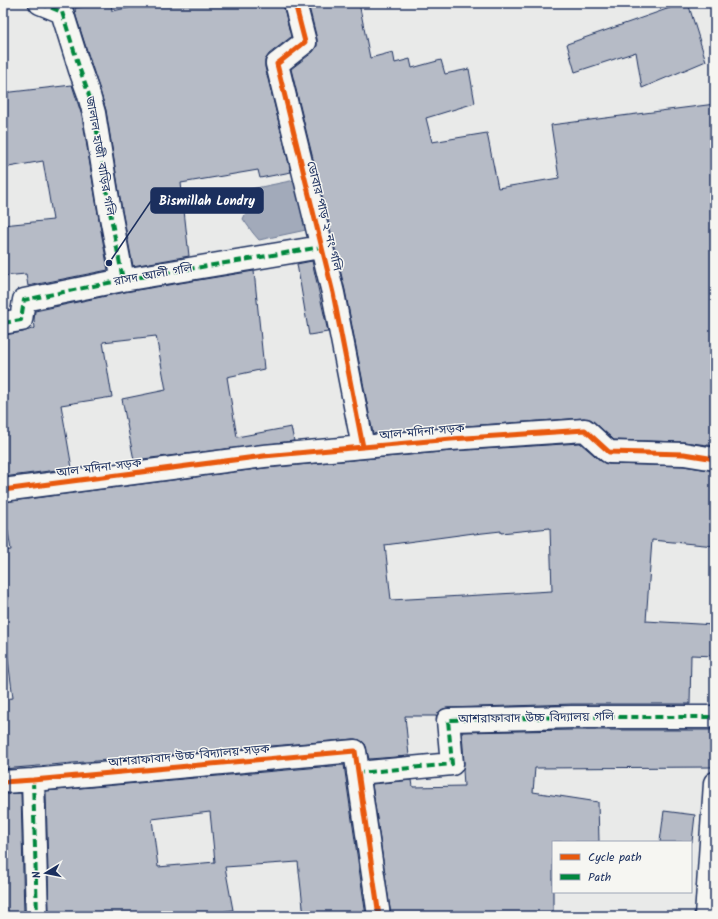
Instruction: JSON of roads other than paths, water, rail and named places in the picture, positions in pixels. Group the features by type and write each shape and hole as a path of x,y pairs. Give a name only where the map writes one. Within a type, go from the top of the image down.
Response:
{"street":[{"name":"জালাল হাজী বাড়ির গলি","path":"40,3 62,12 88,92 94,113 123,280"},
{"name":"ডোবার পাড় ২ নং গলি","path":"295,3 305,42 278,64 333,293 364,447"},
{"name":"রাসদ আলী গলি","path":"3,323 21,320 24,300 123,280 322,247"},
{"name":"আল মদিনা সড়ক","path":"3,490 199,466 264,456 451,439 585,430 609,452 684,454 715,459"},
{"name":"আশরাফাবাদ উচ্চ বিদ্যালয় গলি","path":"358,773 452,764 448,720 572,717 715,717"},
{"name":"আশরাফাবাদ উচ্চ বিদ্যালয় সড়ক","path":"3,782 355,751 358,773"},
{"path":"358,773 379,916"},
{"path":"33,780 37,916"},
{"path":"706,916 715,783"}],"water":[{"path":"295,180 306,230 259,240 243,219 252,200 251,189"}],"place":[{"name":"Bismillah Londry","path":"109,263"}]}
